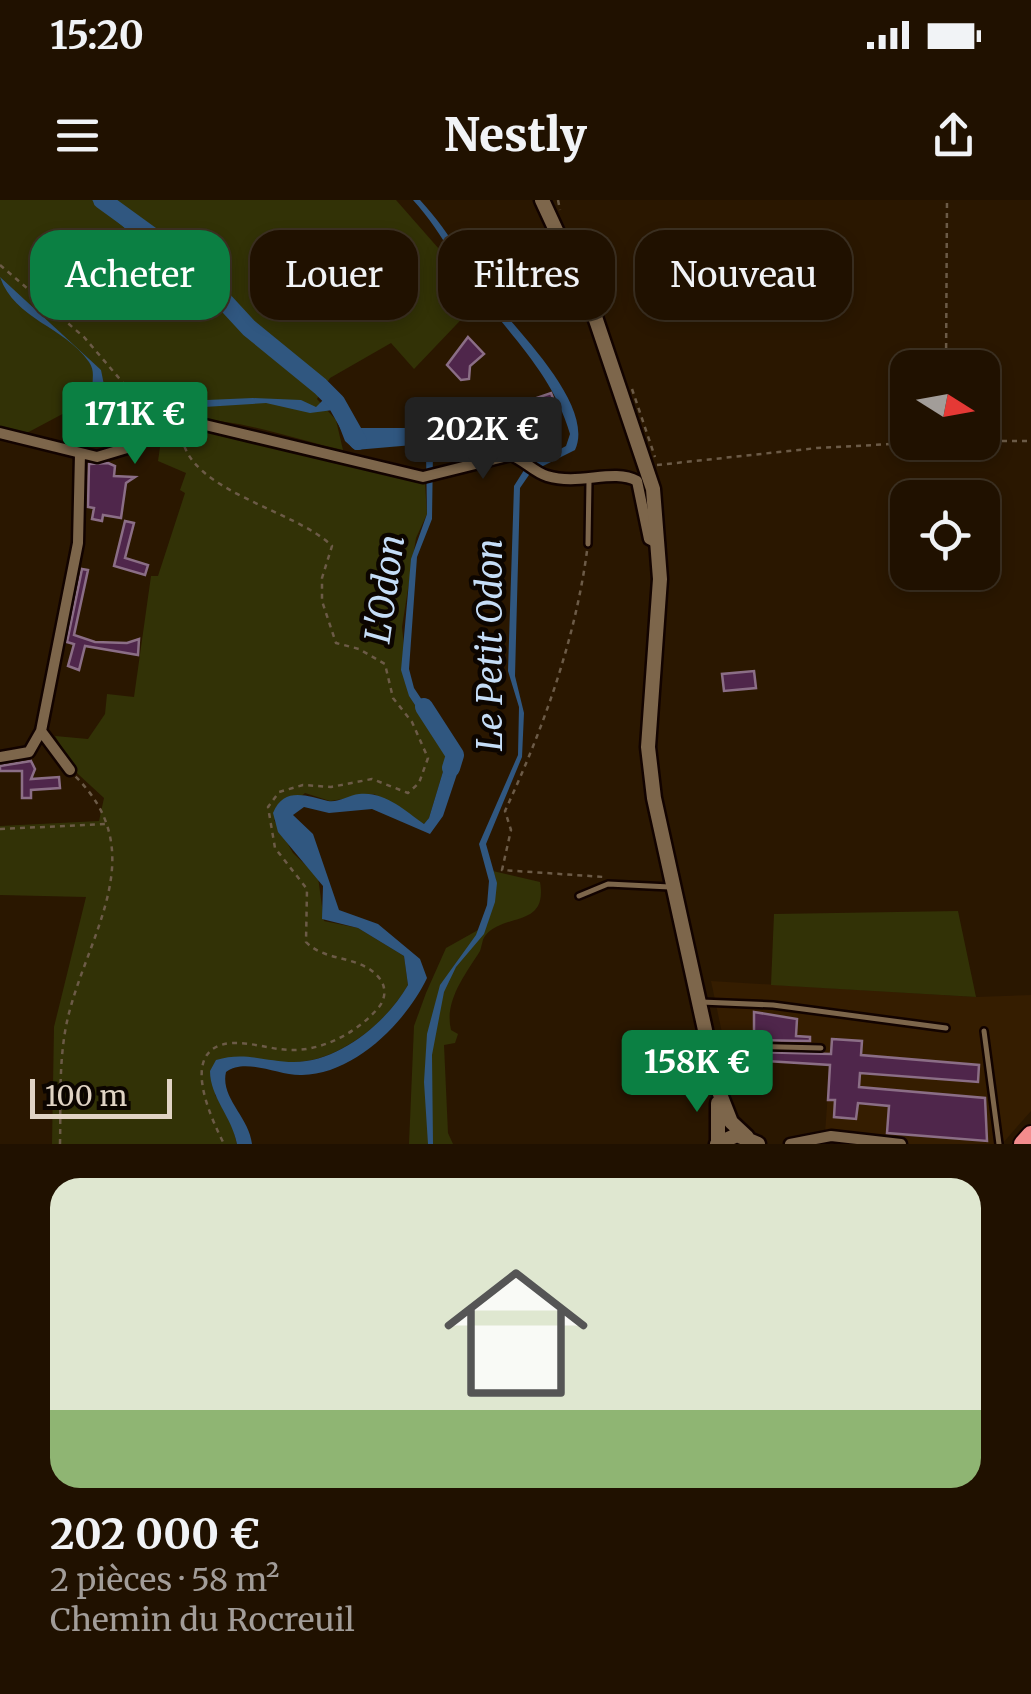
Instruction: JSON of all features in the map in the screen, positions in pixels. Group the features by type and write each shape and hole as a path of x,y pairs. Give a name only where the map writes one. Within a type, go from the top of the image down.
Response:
{"highway":[{"path":"1023,1144 1031,1135"}],"main road":[{"path":"546,200 592,308 648,466 664,543 653,726 654,798 718,1089 731,1122 752,1140"},
{"path":"718,1089 717,1143 752,1140"}],"street":[{"path":"0,433 80,454 110,454 165,428 205,425 423,477 502,454 589,481 625,475 637,481 649,539 664,543"},
{"path":"0,757 29,752 41,731 78,543 80,454"},
{"path":"41,731 70,770"},
{"path":"790,1144 831,1136 902,1144"}],"lane":[{"path":"588,544 589,481"},
{"path":"579,896 618,884 673,887"},
{"path":"698,1002 773,1005 946,1028"},
{"path":"984,1032 999,1144"},
{"path":"708,1045 739,1042 821,1048"}],"path":[{"path":"946,350 947,200"},
{"path":"0,265 84,337 124,384 136,391 178,394 187,410 182,443 196,464 233,492 299,521 332,546 322,578 322,601 336,643 359,648 385,664 393,698 412,722 428,758 419,783 408,793 372,779 326,787 303,785 279,792 268,806 276,852 307,889 306,942 320,952 367,967 382,981 385,994 379,1006 343,1036 303,1049 234,1042 212,1051 203,1064 201,1081 224,1144"},
{"path":"1000,441 1031,440"},
{"path":"648,466 890,444"},
{"path":"588,544 580,606 540,728 505,812 511,830 502,870 611,878 618,884"},
{"path":"60,1144 60,1075 69,1014 111,897 114,871 99,799 70,770"},
{"path":"0,829 107,824"}],"shaded area":[{"path":"0,200 396,200 438,248 438,320 461,320 414,369 391,343 330,378 317,399 336,420 343,450 228,422 160,423 157,412 137,413 119,384 23,435 0,430"},
{"path":"200,430 425,483 427,514 416,538 402,627 409,696 448,755 429,818 424,824 374,794 330,801 305,793 274,820 293,853 318,877 324,921 358,928 404,956 408,985 375,1025 329,1055 295,1062 216,1060 215,1095 229,1114 237,1144 52,1144 54,1027 86,897 0,895 0,826 99,821 104,798 78,774 55,736 88,739 105,714 107,694 134,697 151,576 158,576 185,493 180,490 186,473 158,461 162,433"},
{"path":"493,871 540,882 541,897 531,913 485,936 453,999 451,1030 458,1034 455,1043 444,1045 448,1133 453,1144 409,1144 414,1026 446,948 487,925 496,879"},
{"path":"958,911 976,997 771,985 774,914"},
{"path":"711,981 976,997 1031,995 1031,1111 1002,1144 905,1144 825,1133 830,1065 752,1060 753,1046 725,1047"}],"water":[{"path":"92,200 104,200 143,230 127,230"},
{"path":"413,200 420,200 444,230 438,233"},
{"path":"0,277 30,305 30,314 7,292"},
{"path":"230,307 325,392 352,428 413,428 433,451 432,519 417,557 409,669 414,688 456,751 458,771 443,816 430,834 372,809 329,813 304,807 293,815 313,834 339,910 378,924 420,959 427,978 392,1028 341,1066 302,1075 243,1066 226,1072 227,1090 252,1144 237,1144 217,1098 210,1071 216,1060 246,1057 294,1062 328,1055 375,1026 408,985 404,956 358,928 322,919 323,886 278,832 273,813 290,796 332,801 368,794 394,803 424,824 448,755 409,696 401,670 411,559 427,514 426,452 413,445 355,450 345,441 333,410 310,413 266,403 188,408 195,419 157,423 127,445 95,398 89,362 38,320 47,320 101,370 106,395 114,404 253,398 301,400 316,407 323,400 321,393 245,335 230,315"},
{"path":"500,320 510,320 549,368 574,411 578,432 575,450 531,472 520,488 515,676 524,713 522,757 486,844 497,883 495,902 484,934 456,967 444,992 432,1055 433,1144 428,1144 424,1082 427,1034 440,985 476,935 487,905 489,881 479,844 518,755 519,707 508,671 514,486 526,467 566,446 570,434 553,393"}],"building":[{"path":"468,337 484,354 470,366 469,379 461,380 447,365"},
{"path":"551,393 559,414 526,422 519,404"},
{"path":"89,464 115,466 114,476 135,477 126,483 121,518 103,515 102,521 92,519 94,508 88,507"},
{"path":"125,521 134,523 125,558 148,565 145,575 114,566"},
{"path":"82,569 88,570 74,635 95,642 127,643 139,639 138,655 85,646 79,670 68,666 74,644 67,642"},
{"path":"754,671 756,688 724,691 722,674"},
{"path":"31,761 35,769 31,779 59,777 60,788 31,790 31,798 22,798 22,771 0,771 0,766"},
{"path":"754,1012 797,1019 796,1036 810,1037 810,1041 754,1040"},
{"path":"832,1039 862,1041 861,1055 979,1065 978,1082 860,1073 859,1087 985,1098 987,1141 887,1133 889,1106 858,1103 856,1119 834,1117 835,1100 828,1100 830,1065 752,1060 753,1052 831,1054"}],"waterway":[{"name":"L'Odon","path":"102,200 189,263 249,328 320,386 336,402 358,441"},
{"name":"L'Odon","path":"424,707 455,755 451,768"}],"water label":[{"name":"Le Petit Odon","path":"490,645"}]}
